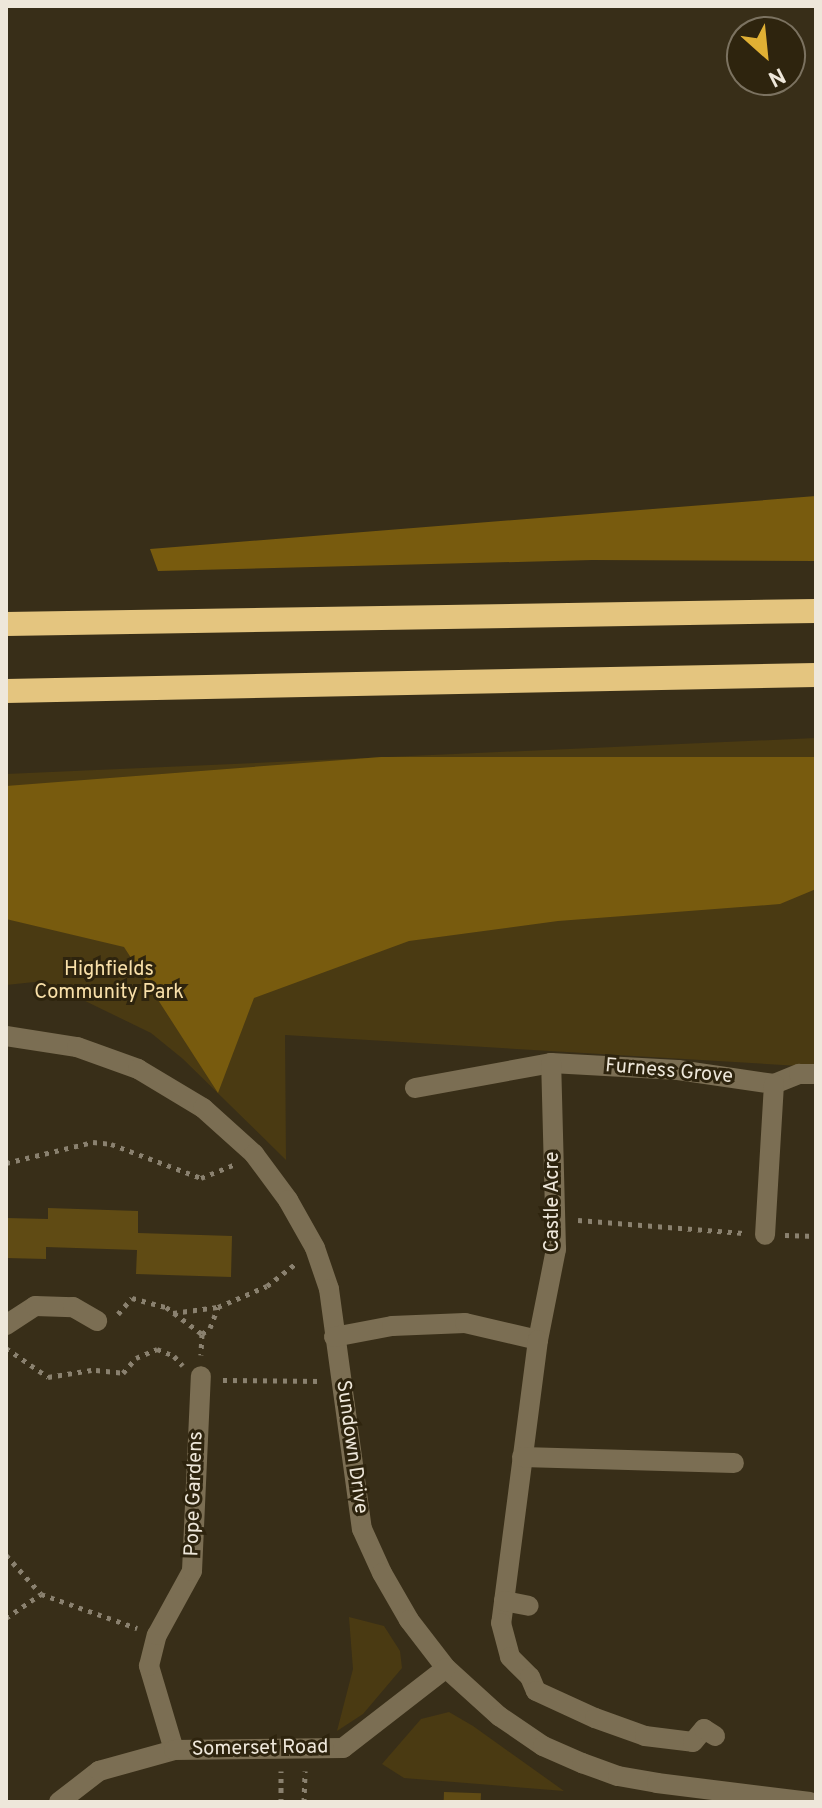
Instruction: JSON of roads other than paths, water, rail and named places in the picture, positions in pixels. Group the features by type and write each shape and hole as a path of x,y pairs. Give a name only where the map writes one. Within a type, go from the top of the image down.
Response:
{"highway":[{"path":"6,624 816,611"},
{"path":"6,691 816,675"}],"street":[{"name":"Sundown Drive","path":"6,1036 77,1047 138,1069 203,1108 254,1154 288,1200 315,1248 329,1289 362,1529 382,1573 409,1620 446,1668 499,1716 543,1746 618,1776 810,1802"},
{"name":"Furness Grove","path":"415,1088 551,1063 678,1070 774,1084"},
{"name":"Castle Acre","path":"551,1063 556,1249 538,1340 501,1623 510,1657 530,1677 536,1691 645,1736 693,1742 704,1729 715,1736"},
{"path":"765,1235 774,1084 799,1074 816,1074"},
{"path":"6,1325 35,1306 73,1307 105,1321"},
{"path":"334,1337 392,1326 465,1323 538,1340"},
{"name":"Pope Gardens","path":"174,1750 149,1666 157,1635 192,1571 201,1376"},
{"path":"522,1457 734,1463"},
{"path":"504,1601 529,1606"},
{"name":"Somerset Road","path":"59,1802 99,1771 174,1750 343,1748 446,1668"}],"park label":[{"name":"Highfields Community Park","path":"109,982"}]}
